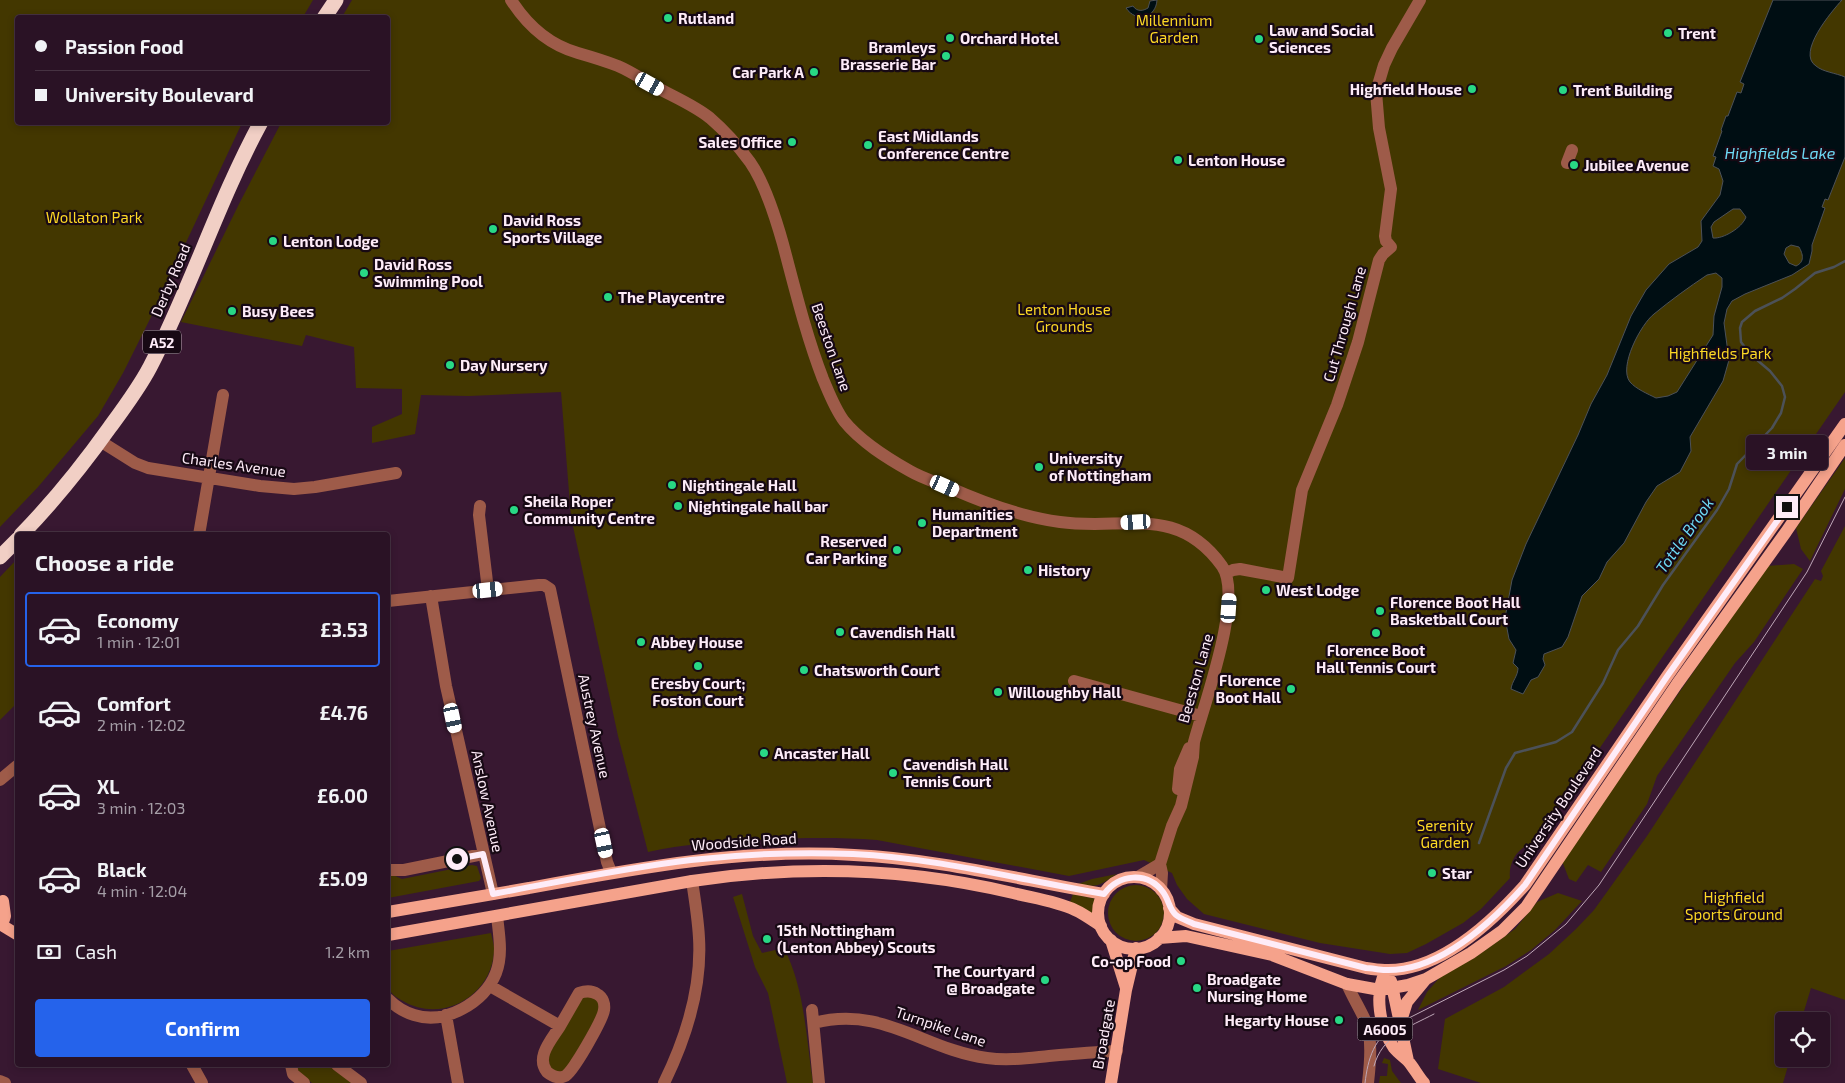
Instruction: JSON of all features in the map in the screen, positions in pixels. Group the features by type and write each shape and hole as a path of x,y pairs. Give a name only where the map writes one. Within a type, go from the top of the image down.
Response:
{"highway":[{"path":"326,15 336,0"},
{"name":"Derby Road","path":"24,532 60,493 100,441 149,369 226,194 260,125"},
{"path":"0,557 15,542"}],"main road":[{"name":"University Boulevard","path":"1170,908 1177,917 1194,924 1336,960 1386,970 1407,968 1422,963 1460,944 1494,918 1525,885 1668,675 1845,424"},
{"name":"University Boulevard","path":"1159,938 1186,936 1272,955 1347,984 1386,989 1426,979 1471,953 1502,931 1526,907 1677,684 1786,532 1845,445"},
{"name":"Woodside Road","path":"390,912 689,860 784,853 855,854 923,861 1104,894"},
{"path":"689,860 692,880"},
{"path":"390,935 692,880 784,871 879,872 992,889 1075,909 1101,926 1111,940 1126,990"},
{"path":"1101,926 1098,909 1104,894 1116,882 1138,877 1152,882 1165,895 1170,908 1168,922 1159,938 1148,946 1136,948 1123,947 1111,940"},
{"path":"493,894 497,916"},
{"path":"1,900 15,907"},
{"path":"1,900 5,916 1,926 15,933"},
{"name":"Broadgate","path":"1111,1083 1126,990 1136,948"},
{"name":"A6005","path":"1386,970 1391,980 1379,1005 1385,1030 1396,1051 1408,1061 1424,1083"},
{"name":"A6005","path":"1400,1025 1407,1002 1426,979"},
{"name":"A6005","path":"1386,989 1400,1025 1408,1061"}],"street":[{"name":"Beeston Lane","path":"510,0 532,27 548,40 576,53 619,66 681,101 710,118 744,154 760,180 777,224 813,352 828,391 846,424 867,442 912,473 992,506 1058,522 1091,524 1136,522 1172,527 1188,533 1206,546 1227,573 1230,597 1228,620 1201,716 1180,769 1172,826"},
{"name":"Cut Through Lane","path":"1227,573 1240,569 1288,578 1302,490 1337,405 1358,342 1379,260 1391,247 1386,241 1385,236 1390,206 1390,177 1379,128 1376,92 1392,48 1420,0"},
{"path":"1566,163 1572,150"},
{"path":"199,532 223,395"},
{"name":"Charles Avenue","path":"100,441 141,465 260,486 294,488 371,483 396,473"},
{"path":"390,601 488,590 479,515 480,506"},
{"name":"Austrey Avenue","path":"488,590 539,585 547,586 551,591 605,852 611,872"},
{"name":"Anslow Avenue","path":"431,596 446,686 493,894"},
{"path":"1074,680 1201,716"},
{"name":"Beeston Lane","path":"1160,864 1172,826 1182,806 1193,758 1191,745"},
{"path":"0,780 15,768"},
{"path":"390,870 404,870 483,854"},
{"path":"1138,877 1160,864 1162,873 1161,890"},
{"path":"664,1083 675,1061 688,1024 694,995 699,939 692,880"},
{"path":"390,1004 415,1016 432,1017 446,1015 472,1004 490,986 498,966 500,951 497,916"},
{"path":"1347,984 1366,1021 1370,1060 1368,1083"},
{"path":"490,986 560,1026"},
{"path":"588,991 600,996 604,1003 603,1014 572,1070 564,1077 559,1078 547,1072 542,1063 544,1053 560,1026 579,993 588,991"},
{"path":"446,1015 458,1083"},
{"name":"Turnpike Lane","path":"819,1083 813,1017 846,1018 890,1025 930,1042 987,1058 1010,1060 1117,1051"},
{"path":"193,1067 202,1083"},
{"path":"291,1067 293,1074 304,1083"},
{"path":"343,1067 361,1083"},
{"path":"0,1081 5,1083"}],"green space":[{"name":"Wollaton Park","path":"0,0 313,0 304,15 15,15 15,125 241,125 152,315 123,373 98,416 38,487 0,527"},
{"name":"University of Nottingham","path":"352,0 1845,0 1845,392 1535,842 1524,847 1516,855 1511,866 1510,878 1481,909 1463,923 1407,953 1390,954 1320,943 1204,914 1187,899 1177,885 1172,873 1144,860 1069,876 877,840 862,839 800,838 741,841 688,845 648,852 618,736 571,517 561,392 469,396 421,395 415,434 372,443 372,427 402,414 402,389 356,388 354,347 306,335 302,346 181,322 280,125 390,125 390,15 343,15"},
{"path":"1845,458 1845,489 1810,561 1801,549 1796,528"},
{"name":"Highfield Sports Ground","path":"1845,526 1845,1000 1811,988 1804,1012 1775,1012 1775,1067 1788,1067 1783,1083 1481,1083 1438,1069 1445,1019 1504,987 1549,954 1594,910 1647,836 1815,579 1821,581 1823,576 1821,571"},
{"path":"15,561 15,705 0,720 0,577"},
{"path":"1794,564 1803,569 1754,642 1735,663 1657,776 1647,804 1601,872 1588,865 1576,882 1569,879 1562,861 1767,566"},
{"path":"472,865 477,866 481,878 479,881 390,898 390,876 402,879"},
{"path":"1117,874 1099,885 1078,884 1092,879"},
{"path":"1136,885 1151,890 1159,898 1164,913 1159,928 1151,936 1136,941 1121,936 1113,928 1108,913 1113,898 1121,890"},
{"path":"1558,893 1582,901 1555,930 1531,950 1506,966 1418,1010 1427,992 1442,975 1474,958 1515,929 1537,902"},
{"path":"742,894 753,936 762,953 784,948 791,964 801,997 813,1083 787,1083 768,993 755,967 733,897"},
{"path":"1073,894 1096,899 1093,915 1070,902"},
{"path":"491,933 494,945 491,968 484,981 474,993 462,1002 448,1007 433,1009 418,1007 403,1001 390,990 390,951"},
{"path":"582,997 595,997 602,1008 565,1072 551,1071 547,1055"},
{"path":"1384,1058 1390,1060 1392,1071 1401,1083 1379,1083 1380,1076 1387,1076 1388,1064 1382,1063"},
{"path":"297,1067 331,1067 352,1083 312,1083 298,1072"}],"water":[{"path":"1157,0 1153,11 1145,16 1135,16 1126,8 1133,6 1138,10 1144,10 1148,8 1150,1"},
{"name":"Highfields Lake","path":"1773,0 1842,0 1824,22 1813,42 1810,52 1811,60 1816,66 1822,70 1845,77 1845,157 1828,200 1825,199 1822,207 1825,208 1812,245 1809,264 1792,275 1732,301 1727,309 1724,323 1729,360 1723,381 1690,437 1691,451 1680,472 1657,486 1646,502 1624,543 1607,562 1599,579 1582,596 1568,637 1562,647 1544,654 1545,665 1538,677 1531,680 1523,694 1511,689 1518,668 1513,663 1516,650 1509,639 1505,618 1512,580 1526,544 1591,404 1607,375 1631,316 1646,290 1669,264 1698,247 1702,241 1701,221 1720,195 1723,181 1719,169 1713,166 1716,157 1713,156 1726,116 1728,116 1737,92 1741,93 1744,84 1740,82","holes":["1733,209 1740,209 1746,217 1744,221 1732,232 1722,237 1713,238 1711,227 1714,222","1791,245 1799,247 1802,258 1799,264 1796,266 1789,263 1784,254 1786,248","1716,273 1722,278 1722,287 1714,316 1713,335 1677,392 1656,398 1630,382 1627,375 1627,366 1633,346 1643,327 1654,314 1707,275"]}],"waterway":[{"name":"Tottle Brook","path":"1479,843 1506,768 1515,753 1556,742 1572,732 1603,683 1618,650 1638,626 1663,585 1717,510 1729,489 1737,464 1772,428 1781,413 1785,397 1782,386 1770,371 1750,354 1741,342 1740,328 1742,322 1755,311 1782,298 1815,273 1845,261"}],"tram line":[{"path":"1365,1083 1370,1057 1378,1042 1389,1030 1397,1024 1504,970 1527,956 1566,924 1599,885 1807,572 1845,497"},
{"path":"1374,1066 1383,1047 1390,1040 1406,1028 1434,1014"}],"place":[{"name":"Rutland","path":"668,18"},
{"name":"Trent","path":"1668,33"},
{"name":"Orchard Hotel","path":"950,38"},
{"name":"Law and Social Sciences","path":"1259,39"},
{"name":"Bramleys Brasserie Bar","path":"946,56"},
{"name":"Car Park A","path":"814,72"},
{"name":"Highfield House","path":"1472,89"},
{"name":"Trent Building","path":"1563,90"},
{"name":"Sales Office","path":"792,142"},
{"name":"East Midlands Conference Centre","path":"868,145"},
{"name":"Lenton House","path":"1178,160"},
{"name":"Jubilee Avenue","path":"1574,165"},
{"name":"David Ross Sports Village","path":"493,229"},
{"name":"Lenton Lodge","path":"273,241"},
{"name":"David Ross Swimming Pool","path":"364,273"},
{"name":"The Playcentre","path":"608,297"},
{"name":"Busy Bees","path":"232,311"},
{"name":"Day Nursery","path":"450,365"},
{"name":"University of Nottingham","path":"1039,467"},
{"name":"Nightingale Hall","path":"672,485"},
{"name":"Nightingale hall bar","path":"678,506"},
{"name":"Sheila Roper Community Centre","path":"514,510"},
{"name":"Humanities Department","path":"922,523"},
{"name":"Reserved Car Parking","path":"897,550"},
{"name":"History","path":"1028,570"},
{"name":"West Lodge","path":"1266,590"},
{"name":"Florence Boot Hall Basketball Court","path":"1380,611"},
{"name":"Cavendish Hall","path":"840,632"},
{"name":"Florence Boot Hall Tennis Court","path":"1376,633"},
{"name":"Abbey House","path":"641,642"},
{"name":"Eresby Court; Foston Court","path":"698,666"},
{"name":"Chatsworth Court","path":"804,670"},
{"name":"Florence Boot Hall","path":"1291,689"},
{"name":"Willoughby Hall","path":"998,692"},
{"name":"Ancaster Hall","path":"764,753"},
{"name":"Cavendish Hall Tennis Court","path":"893,773"},
{"name":"Star","path":"1432,873"},
{"name":"15th Nottingham (Lenton Abbey) Scouts","path":"767,939"},
{"name":"Co-op Food","path":"1181,961"},
{"name":"The Courtyard @ Broadgate","path":"1045,980"},
{"name":"Broadgate Nursing Home","path":"1197,988"},
{"name":"Hegarty House","path":"1339,1020"}],"route":[{"path":"457,859 483,854 493,894 611,872 689,860 784,853 855,854 923,861 1104,894 1116,882 1138,877 1152,882 1161,890 1177,917 1194,924 1366,968 1386,970 1407,968 1432,959 1476,933 1499,914 1525,885 1668,675 1787,507"}],"park label":[{"name":"Millennium Garden","path":"1174,28"},
{"name":"Lenton House Grounds","path":"1064,318"},
{"name":"Highfields Park","path":"1720,353"},
{"name":"Serenity Garden","path":"1445,834"}]}
